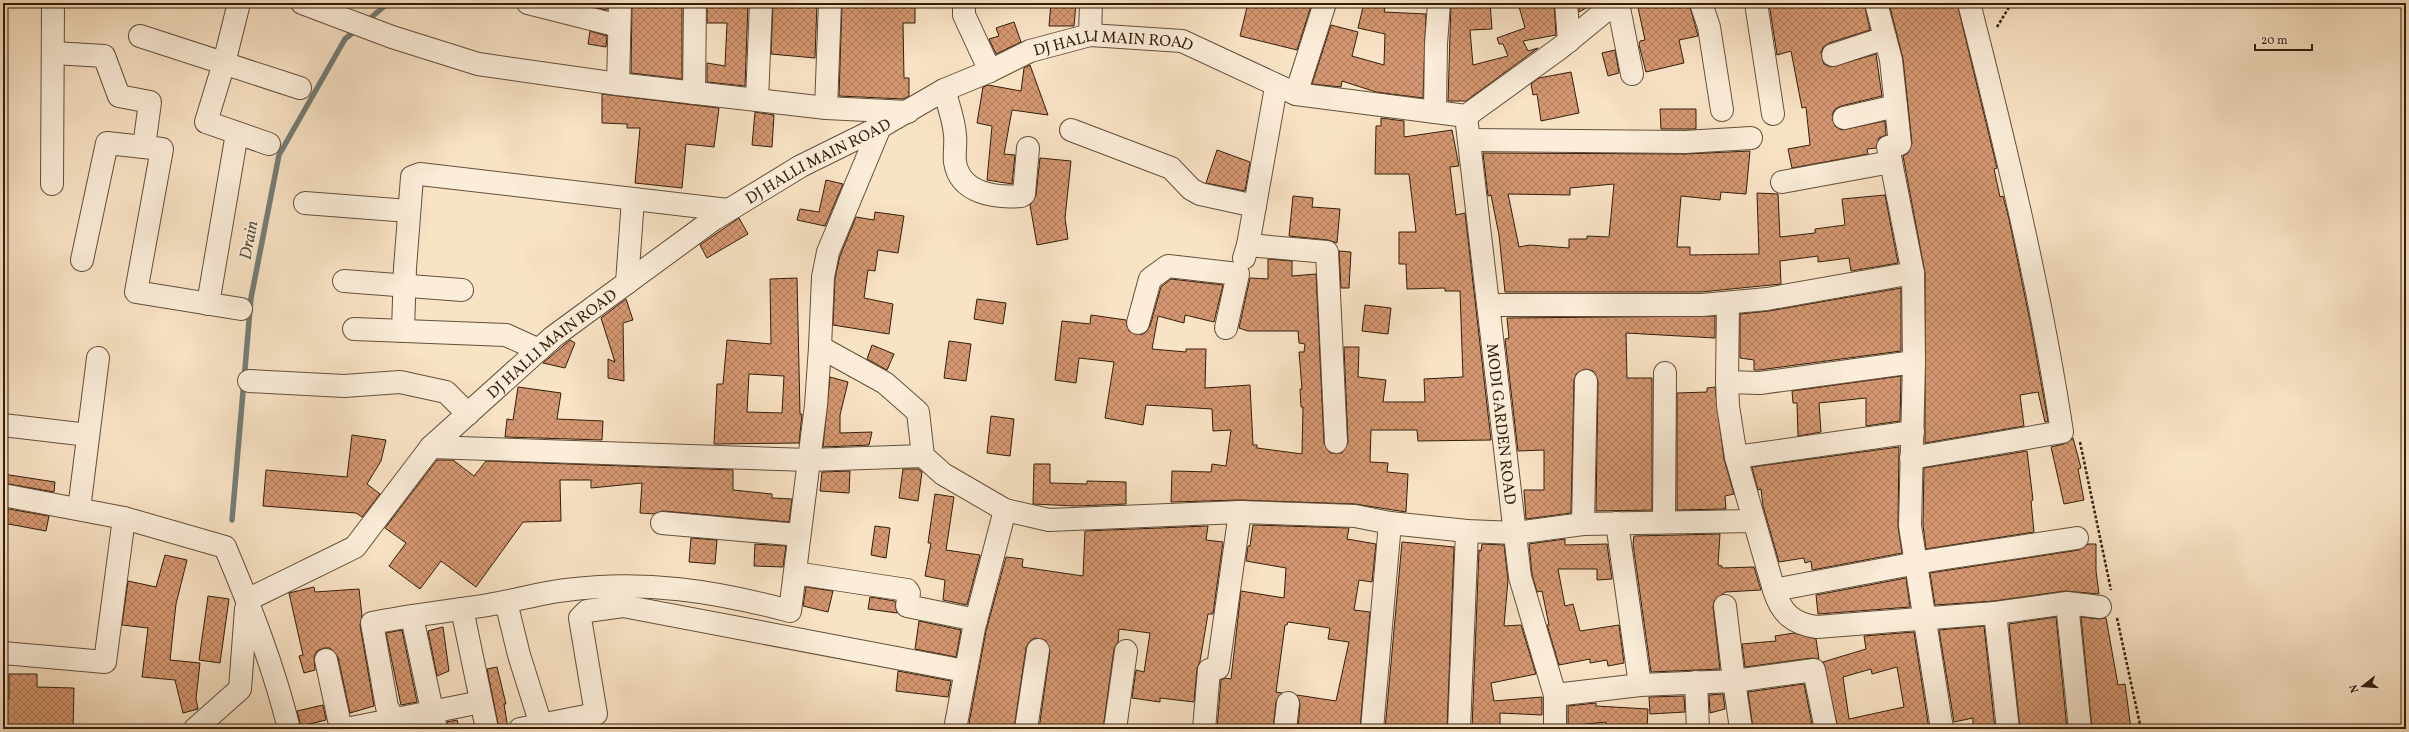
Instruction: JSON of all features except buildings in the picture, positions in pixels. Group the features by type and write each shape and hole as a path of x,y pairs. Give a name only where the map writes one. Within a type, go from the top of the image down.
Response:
{"street":[{"path":"52,184 54,53 53,3"},
{"path":"238,3 224,63 206,122 269,144"},
{"path":"302,3 392,37 478,64 618,84 826,108 909,112"},
{"path":"528,3 619,26"},
{"path":"618,84 620,3"},
{"path":"694,93 695,3"},
{"path":"757,100 761,3"},
{"path":"826,108 830,3"},
{"path":"964,3 964,15 990,71"},
{"path":"1090,35 1091,3"},
{"path":"1296,94 1326,3"},
{"path":"1435,112 1436,44 1439,3"},
{"path":"1566,3 1569,41"},
{"path":"1466,116 1569,41 1617,3 1632,74"},
{"path":"1701,3 1709,27 1722,110"},
{"path":"1756,3 1773,114"},
{"path":"1876,3 1892,60 1900,144 1888,147 1913,273 1914,362 1910,526 1942,729"},
{"path":"1911,458 2062,432 2054,375 2000,125 1969,3"},
{"name":"DJ HALLI MAIN ROAD","path":"247,600 355,547 431,447 539,350 627,283 728,210 801,166 909,112 944,90 990,71 1030,51 1090,35 1182,42 1276,87 1296,94 1466,116"},
{"path":"140,36 300,88"},
{"path":"1833,55 1885,38"},
{"path":"54,53 104,56 119,96 150,102 144,147"},
{"path":"1226,328 1238,274 1248,245 1276,87"},
{"path":"944,90 955,134 955,162 959,173 975,191 986,194 1022,196 1025,188 1028,148"},
{"path":"1844,118 1896,106"},
{"name":"MODI GARDEN ROAD","path":"1466,116 1520,577 1555,695 1556,729"},
{"path":"395,724 387,707 372,623 506,602 565,590 662,586 727,595 790,611 809,460 820,347 823,277 828,252 880,127"},
{"path":"1071,130 1171,168 1191,189 1200,194 1255,206"},
{"path":"208,304 237,133"},
{"path":"1469,140 1685,142 1751,138"},
{"path":"82,260 107,144 162,149 136,292 241,309"},
{"path":"1782,182 1891,162"},
{"path":"403,331 404,285 412,177 420,174 728,210"},
{"path":"627,283 633,199"},
{"path":"305,202 409,211"},
{"path":"1248,245 1327,252 1336,442"},
{"path":"1138,323 1150,279 1168,266 1238,274"},
{"path":"1489,304 1702,305 1767,299 1913,273"},
{"path":"344,281 462,290"},
{"path":"1728,303 1728,406 1736,457 1778,603 1794,622 1806,625 1837,626 1995,612 2067,603 2100,607"},
{"path":"354,329 506,335 539,350"},
{"path":"820,347 885,383 918,412 923,456 943,474 1005,510 1049,520 1240,512 1355,516 1390,523 1467,531 1515,533 1583,524 1754,520"},
{"path":"79,509 98,358"},
{"path":"1727,382 1760,383 1914,362"},
{"path":"1664,522 1665,373"},
{"path":"1583,524 1586,380"},
{"path":"249,381 344,386 400,382 446,392 468,414"},
{"path":"3,425 88,435"},
{"path":"1736,457 1913,432"},
{"path":"431,447 809,460 923,456"},
{"path":"3,495 124,518 224,547 247,600 283,702 289,729"},
{"path":"955,729 976,620 1005,510"},
{"path":"1204,729 1208,670 1218,668 1240,512"},
{"path":"3,654 105,662 124,518"},
{"path":"662,523 799,535"},
{"path":"1372,729 1390,523"},
{"path":"1617,523 1640,685"},
{"path":"1459,729 1467,531"},
{"path":"1774,590 1916,563 2077,538"},
{"path":"795,573 907,590 909,593 907,606 976,620"},
{"path":"196,729 240,689 247,600"},
{"path":"506,602 518,655 530,727 596,714 580,618 587,611 623,606 965,671"},
{"path":"2067,603 2080,729"},
{"path":"1725,606 1741,729"},
{"path":"462,609 487,729"},
{"path":"1995,612 2008,729"},
{"path":"412,617 434,720"},
{"path":"1026,729 1038,650"},
{"path":"1114,729 1126,651"},
{"path":"326,660 341,729"},
{"path":"1555,695 1640,685 1734,681 1814,670 1826,729"},
{"path":"1696,682 1698,729"},
{"path":"346,729 434,720 481,702"},
{"path":"1285,729 1288,703"}],"waterway":[{"name":"Drain","path":"366,22 388,3"},
{"name":"Drain","path":"232,520 251,298 279,155 345,39 356,30"}]}
